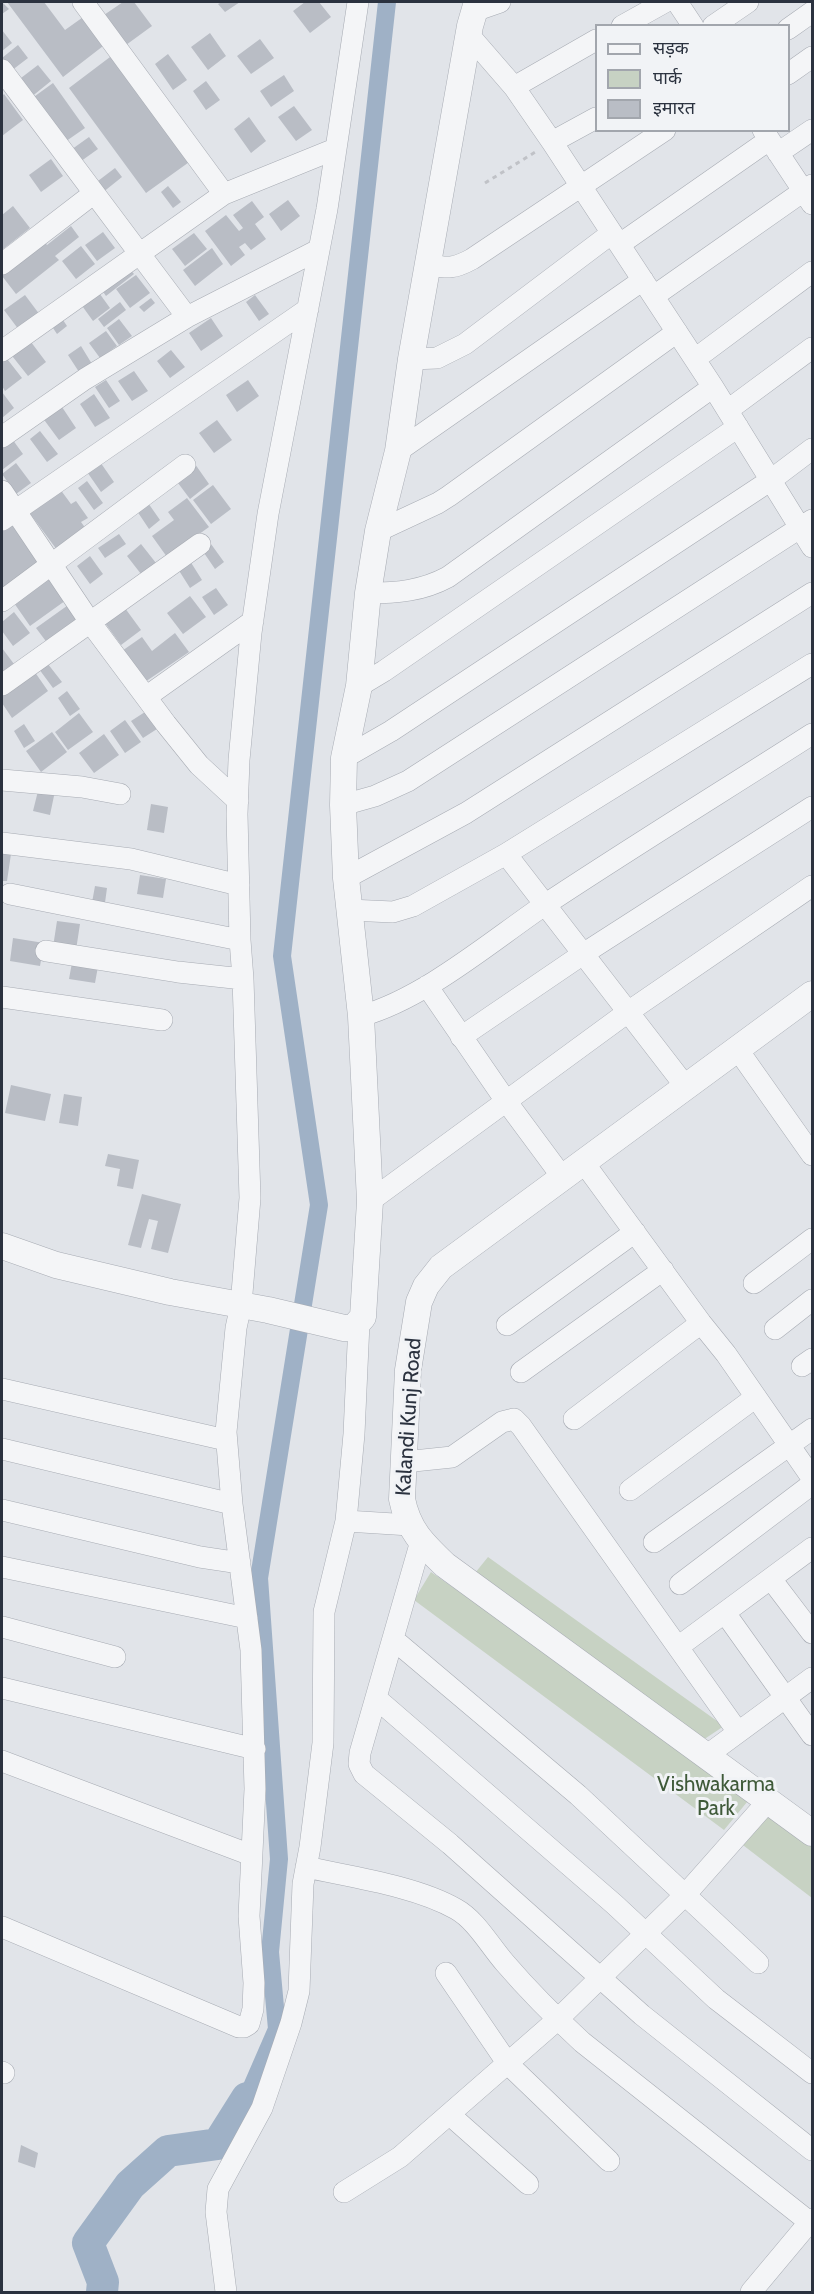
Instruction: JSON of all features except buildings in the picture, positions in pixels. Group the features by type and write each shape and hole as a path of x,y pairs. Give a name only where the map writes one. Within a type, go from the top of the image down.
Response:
{"street":[{"path":"83,2 224,194"},
{"path":"2,1927 239,2027 249,2024 252,2017 254,1983 249,1916 255,1810 255,1749 251,1650 226,1440 231,1369 241,1305 250,1198 240,940 239,760 253,621 268,514 281,436 308,309 358,2"},
{"path":"473,15 500,2"},
{"path":"626,24 665,2"},
{"path":"677,2 692,24"},
{"path":"716,24 748,2"},
{"path":"790,28 813,12"},
{"path":"473,15 514,87 649,288 771,480 807,524 813,547"},
{"path":"226,2292 216,2200 223,2178 262,2108 291,2023 299,1991 302,1901 323,1743 324,1612 346,1521 354,1434 359,1323 364,1308 370,1201 361,1016 346,878 344,758 359,686 368,593 378,531 398,451 411,358 473,15"},
{"path":"514,87 595,41"},
{"path":"790,73 813,57"},
{"path":"2,70 187,317"},
{"path":"552,142 595,119"},
{"path":"411,358 437,358 465,344 616,238 770,141 813,129"},
{"path":"428,265 457,267 662,132"},
{"path":"398,451 649,288 810,194 770,141"},
{"path":"2,351 137,253 224,194 335,149"},
{"path":"2,264 93,194"},
{"path":"2,437 85,379 187,317 318,250"},
{"path":"695,359 813,272"},
{"path":"8,516 308,309"},
{"path":"378,531 449,496 677,332"},
{"path":"359,686 384,671 733,419 813,348"},
{"path":"368,593 412,590 435,584 448,577 713,387"},
{"path":"344,758 391,730 771,480 813,449"},
{"path":"2,601 185,465"},
{"path":"2,491 8,516 51,564 90,622 199,765 238,801"},
{"path":"343,806 375,796 408,781 807,524"},
{"path":"2,685 200,544"},
{"path":"346,878 466,813 813,593"},
{"path":"146,697 253,621"},
{"path":"349,910 382,912 404,909 506,854 813,664"},
{"path":"361,1016 393,1005 426,986 545,905 813,734"},
{"path":"2,780 82,787 120,795"},
{"path":"461,1037 583,954 813,807"},
{"path":"2,843 131,859 239,885"},
{"path":"506,854 686,1088"},
{"path":"370,1201 628,1012 813,886"},
{"path":"10,894 240,940"},
{"path":"46,951 178,972 243,979"},
{"path":"426,986 563,1178"},
{"name":"Kalandi Kunj Road","path":"415,1533 405,1516 402,1499 408,1370 419,1302 426,1286 441,1267 813,994"},
{"path":"2,997 162,1020"},
{"path":"738,1050 805,1128 813,1155"},
{"path":"584,1164 726,1354 813,1478"},
{"path":"507,1325 635,1232"},
{"path":"754,1283 813,1239"},
{"path":"2,1246 56,1264 170,1292 268,1310 344,1328 353,1328 359,1323"},
{"path":"521,1372 663,1270"},
{"path":"775,1329 813,1300"},
{"path":"574,1419 701,1323"},
{"path":"2,1389 226,1440"},
{"path":"630,1490 756,1397"},
{"path":"404,1462 452,1457 502,1422 514,1419 738,1732"},
{"path":"654,1542 813,1429"},
{"path":"2,1449 232,1504"},
{"path":"680,1584 813,1484"},
{"path":"2,1510 200,1557 240,1563"},
{"path":"346,1521 415,1533 445,1564 813,1833"},
{"path":"415,1533 393,1639 360,1753 359,1764 364,1774 450,1844 642,2015 813,2150"},
{"path":"678,1647 813,1548"},
{"path":"2,1567 247,1618"},
{"path":"771,1579 813,1633"},
{"path":"725,1613 813,1735"},
{"path":"2,1627 115,1657"},
{"path":"393,1639 578,1795 758,1963"},
{"path":"706,1756 813,1678"},
{"path":"2,1688 255,1749"},
{"path":"377,1699 716,1999 813,2073"},
{"path":"2,1761 251,1855"},
{"path":"344,2192 393,2163 557,2020 685,1895 768,1800"},
{"path":"306,1867 411,1892 456,1909 557,2020 582,2042 812,2221 751,2292"},
{"path":"446,1972 508,2064 609,2161"},
{"path":"450,2115 528,2184"}],"path":[{"path":"485,183 552,142"}],"green space":[{"path":"488,1557 724,1726 703,1740 471,1578"},
{"name":"Vishwakarma Park","path":"431,1572 752,1796 724,1830 414,1600"},
{"path":"762,1803 812,1839 812,1898 735,1839"}],"waterway":[{"path":"247,2098 277,2029 270,1952 279,1859 259,1578 319,1205 282,956 387,2"},
{"path":"102,2292 103,2282 88,2243 130,2185 168,2151 218,2144 247,2098"}]}
